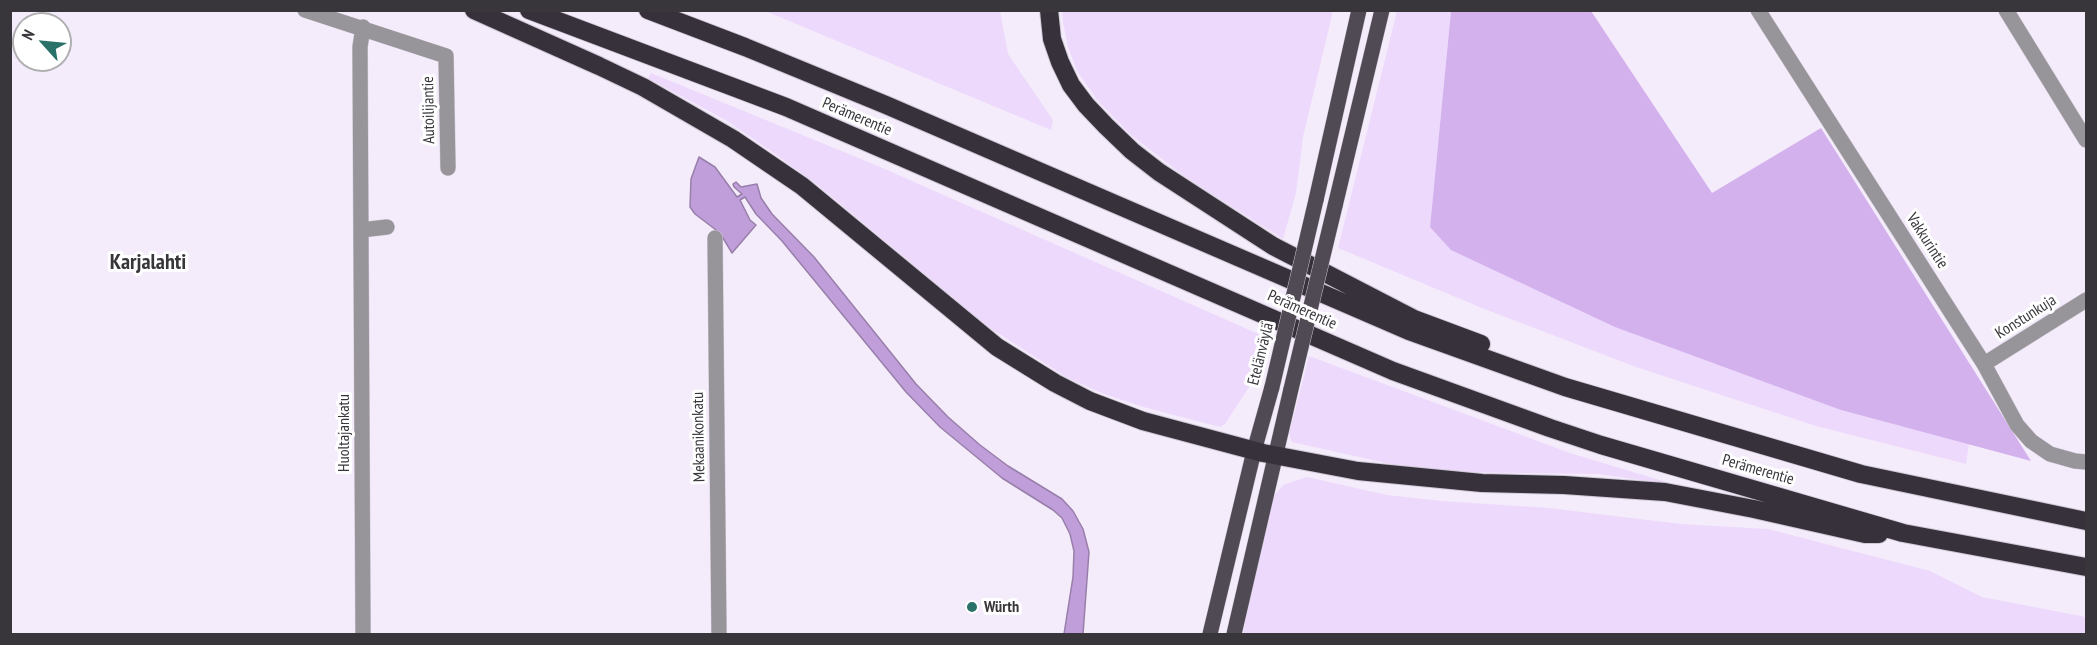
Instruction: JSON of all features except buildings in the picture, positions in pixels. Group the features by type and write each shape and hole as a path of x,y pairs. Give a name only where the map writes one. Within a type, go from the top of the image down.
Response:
{"highway":[{"path":"474,10 634,83 742,144 802,186 997,346 1055,383 1090,401 1143,421 1275,456 1358,471 1482,483 1564,485 1665,492 1865,534 1903,533"},
{"name":"Perämerentie","path":"529,10 786,107 1393,371 1601,445 1903,533 2086,567"},
{"name":"Perämerentie","path":"648,10 886,105 1409,331 1565,387 1861,474 2086,521"},
{"path":"1048,10 1052,39 1071,85 1106,126 1132,151 1159,172 1273,246 1414,319 1515,358 1565,387"}],"main road":[{"name":"Etelänväylä","path":"1210,634 1254,451 1272,387 1359,10"},
{"path":"1234,634 1382,10"}],"street":[{"name":"Autoilijantie","path":"305,10 363,27 446,56 448,168"},
{"name":"Vakkurintie","path":"1758,10 1984,364 2024,435 2050,454 2086,462"},
{"path":"2006,10 2086,140"},
{"name":"Huoltajankatu","path":"363,27 360,47 363,634"},
{"path":"361,230 387,227"},
{"name":"Mekaanikonkatu","path":"715,238 719,634"},
{"name":"Konstunkuja","path":"1984,364 2086,300"}],"shaded area":[{"path":"765,11 1000,11 1008,54 1053,120 1051,130"},
{"path":"1062,11 1333,11 1303,137 1296,193 1283,239 1184,176 1131,135 1097,100 1077,71 1068,47"},
{"path":"1397,11 1451,11 1430,227 1841,410 1969,444 1966,464 1816,426 1636,367 1482,308 1338,248"},
{"path":"1451,11 1591,11 1712,193 1821,128 2031,461 1841,410 1615,327 1451,250 1430,227"},
{"path":"651,73 878,166 1263,336 1251,384 1225,424 1220,427 1147,408 1104,394 1066,377 987,326 820,187 778,156 727,121 648,78"},
{"path":"699,157 715,167 737,197 742,194 734,187 733,184 736,182 741,187 757,184 761,198 772,214 814,257 916,384 948,417 980,445 1008,466 1062,499 1073,511 1083,529 1089,552 1083,634 1064,634 1073,577 1074,551 1070,534 1062,518 1002,478 940,427 906,392 782,241 756,214 745,197 740,200 750,220 756,225 732,253 720,233 695,214 690,207 691,179"},
{"path":"1309,356 1570,453 1676,485 1598,474 1449,472 1413,469 1292,442 1289,434"},
{"path":"1307,477 1387,495 1549,508 1681,524 1768,529 1930,571 1982,597 2086,617 2086,634 1243,634 1253,581 1274,496 1283,485"}],"place":[{"name":"Würth","path":"972,607"}],"district":[{"name":"Karjalahti","path":"148,263"}]}
